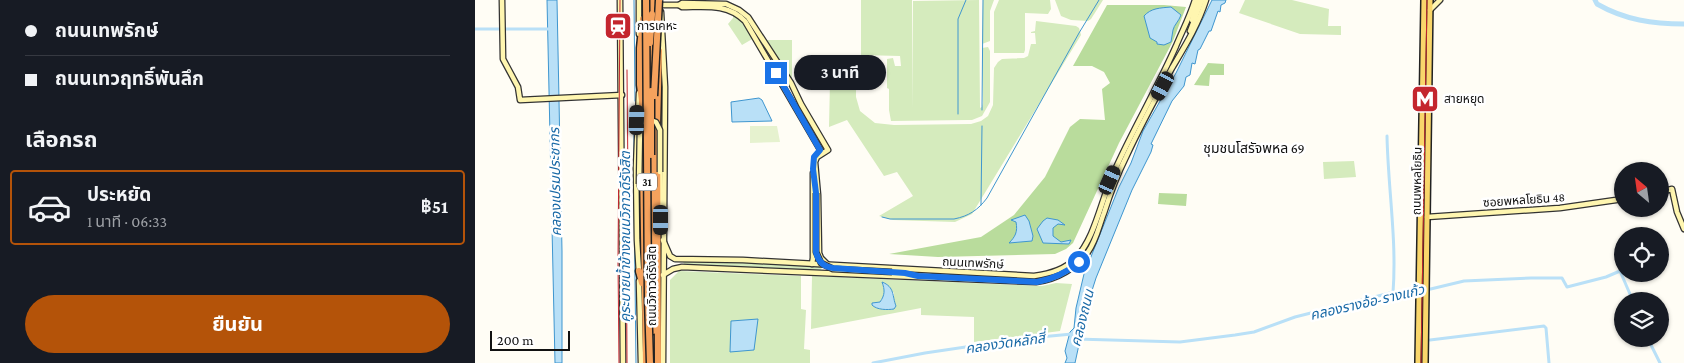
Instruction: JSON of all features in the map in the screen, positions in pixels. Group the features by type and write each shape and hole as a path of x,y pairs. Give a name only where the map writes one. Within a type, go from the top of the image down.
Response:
{"highway":[{"name":"ถนนวิภาวดีรังสิต","path":"646,0 640,48 646,363"},
{"name":"ถนนวิภาวดีรังสิต","path":"646,0 653,98 654,363"},
{"name":"31","path":"646,0 650,363"},
{"name":"31","path":"653,0 650,45 654,363"},
{"path":"651,111 655,89 660,1"},
{"path":"658,363 657,127 660,1"},
{"path":"653,157 657,186"},
{"path":"639,272 645,294"}],"main road":[{"path":"502,0 503,59 518,87 519,100 622,95"},
{"path":"620,0 623,363"},
{"name":"ถนนวิภาวดีรังสิต","path":"639,0 640,48"},
{"name":"ถนนเทพรักษ์","path":"663,275 675,268 682,267 1037,282 1051,280 1073,268 1089,251 1115,182 1181,45 1191,23 1198,0"},
{"name":"ถนนเทพรักษ์","path":"1170,67 1198,0"},
{"name":"ถนนเทพรักษ์","path":"682,259 743,260 1034,276 1049,274 1063,268 1075,260 1089,239 1110,180 1127,143 1201,15 1207,0"},
{"name":"ถนนพหลโยธิน","path":"1425,363 1426,294 1423,288 1430,0"},
{"path":"1430,10 1440,0"},
{"path":"660,1 679,5 682,3 719,3 735,10 747,19 791,83 828,150 814,157 812,264"},
{"name":"ถนนวิภาวดีรังสิต","path":"660,1 665,87 663,363"},
{"name":"ถนนพหลโยธิน","path":"1423,1 1425,215"},
{"path":"747,19 821,152"},
{"path":"785,88 791,83"},
{"name":"ถนนวิภาวดีรังสิต","path":"640,85 636,167 641,363"},
{"path":"639,262 640,126 641,123 648,119 656,122 660,130 661,266 663,284"},
{"path":"821,152 815,162 818,196 819,253 828,265"},
{"path":"813,169 816,193 816,252 821,263 833,268 892,272 918,276"},
{"path":"1669,190 1672,189 1677,212 1684,229"},
{"name":"ซอยพหลโยธิน 48","path":"1425,215 1560,208 1614,200"},
{"path":"663,240 670,256 675,259 682,259 682,267"},
{"path":"813,255 817,257 819,253"},
{"name":"ถนนพหลโยธิน","path":"1419,363 1419,294 1423,288"},
{"path":"1419,340 1425,340"}],"green space":[{"path":"861,0 912,0 913,110 913,1 979,0 980,108 983,103 982,48 988,47 990,51 990,102 982,116 972,120 891,121 889,89 887,88 887,59 893,58 895,66 901,66 900,56 861,55"},
{"path":"983,0 994,0 990,11 990,41 982,44"},
{"path":"999,0 1050,0 1051,9 1048,14 1025,13 1024,53 994,53 994,12"},
{"path":"1055,0 1103,0 1088,21 1071,20 1061,16"},
{"path":"1245,0 1292,0 1329,9 1328,26 1341,26 1341,35 1300,34 1239,13"},
{"path":"1107,5 1186,7 1173,41 1119,143 1073,243 1055,254 938,257 889,254 981,237 1014,215 1045,177 1070,127 1080,119 1105,120 1102,89 1110,83 1104,72 1092,66 1073,66"},
{"path":"733,13 743,21 754,38 742,45 728,24 733,18"},
{"path":"1036,21 1076,26 1079,28 1081,35 972,214 955,222 893,220 879,216 913,196 897,172 884,176 847,120 829,127 830,82 856,82 856,97 860,111 875,123 894,125 971,124 981,121 988,116 993,105 994,68 998,62 1002,59 1024,58 1028,56 1031,44 1036,44 1035,33 1031,32 1035,31"},
{"path":"767,40 792,40 792,80 779,62"},
{"path":"1208,63 1224,64 1224,75 1210,75 1209,86 1194,85"},
{"path":"750,126 777,126 780,142 750,143"},
{"path":"1354,161 1356,177 1324,179 1323,162"},
{"path":"1159,193 1187,194 1186,206 1158,204"},
{"path":"683,262 756,262 822,266 821,270 685,265"},
{"path":"679,271 801,276 801,309 806,310 804,349 810,350 810,363 670,363 670,280"},
{"path":"812,276 1042,286 1056,283 1072,284 1060,331 974,342 974,317 921,315 921,308 811,329","holes":["882,283 894,293 893,309 875,307 876,303 880,302 884,295"]}],"water":[{"name":"คลองเปรมประชากร","path":"547,0 557,0 562,251 562,363 555,363"},
{"name":"คลองถนน","path":"1212,0 1226,0 1221,5 1220,12 1218,11 1211,31 1209,31 1198,50 1195,64 1192,63 1190,75 1186,77 1184,86 1172,101 1151,144 1153,145 1151,152 1132,190 1096,278 1088,303 1075,363 1065,363 1067,358 1065,351 1070,332 1074,328 1076,308 1084,274 1119,187 1131,163 1143,131 1176,73"},
{"path":"1171,7 1181,15 1174,28 1171,42 1164,45 1157,44 1157,42 1150,38 1144,16 1159,8"},
{"path":"759,98 762,100 772,121 732,122 731,102"},
{"path":"1025,215 1029,221 1033,236 1032,241 1009,243 1017,229 1016,222 1011,220"},
{"path":"1047,218 1058,220 1065,225 1058,224 1053,228 1053,236 1061,242 1071,240 1069,244 1043,243 1037,229"},
{"path":"882,282 891,289 896,306 894,309 879,309 872,305 872,303 880,302 884,295"},
{"path":"758,319 754,350 730,352 731,321"}],"waterway":[{"name":"คูระบายน้ำข้างถนนวิภาวดีรังสิต","path":"634,0 635,101"},
{"path":"958,114 958,19 966,0"},
{"path":"982,110 983,0"},
{"path":"882,217 890,219 954,219 969,214 980,206 987,198 1099,0"},
{"path":"1595,0 1597,4 1618,14 1639,20 1684,24"},
{"path":"475,29 549,29"},
{"name":"คูระบายน้ำข้างถนนวิภาวดีรังสิต","path":"634,110 634,155"},
{"path":"981,205 982,126"},
{"path":"1387,136 1394,253 1393,293"},
{"name":"คูระบายน้ำข้างถนนวิภาวดีรังสิต","path":"634,196 636,363"},
{"name":"คลองรางอ้อ-รางแก้ว","path":"1076,339 1180,342 1235,335 1254,332 1295,317 1390,293 1414,293 1464,281 1562,278 1567,287 1606,277 1620,271 1629,292"},
{"path":"1430,340 1544,326 1546,328 1549,363"},
{"name":"คลองวัดหลักสี่","path":"873,363 1019,339 1072,334"},
{"name":"คลองรางอ้อ-รางแก้ว","path":"1652,347 1660,363"}],"railway":[{"path":"619,363 620,0"},
{"path":"1421,363 1427,0"},
{"path":"627,70 628,182"},
{"path":"626,176 627,363"}],"place":[{"name":"การเคหะ","path":"618,26"},
{"name":"สายหยุด","path":"1425,99"}],"district":[{"name":"ชุมชนโสรัจพหล 69","path":"1254,148"}],"route":[{"path":"776,73 820,150 814,157 813,169 816,193 816,252 819,260 825,266 829,268 905,273 918,276 1037,282 1051,280 1067,272 1079,262"}]}
